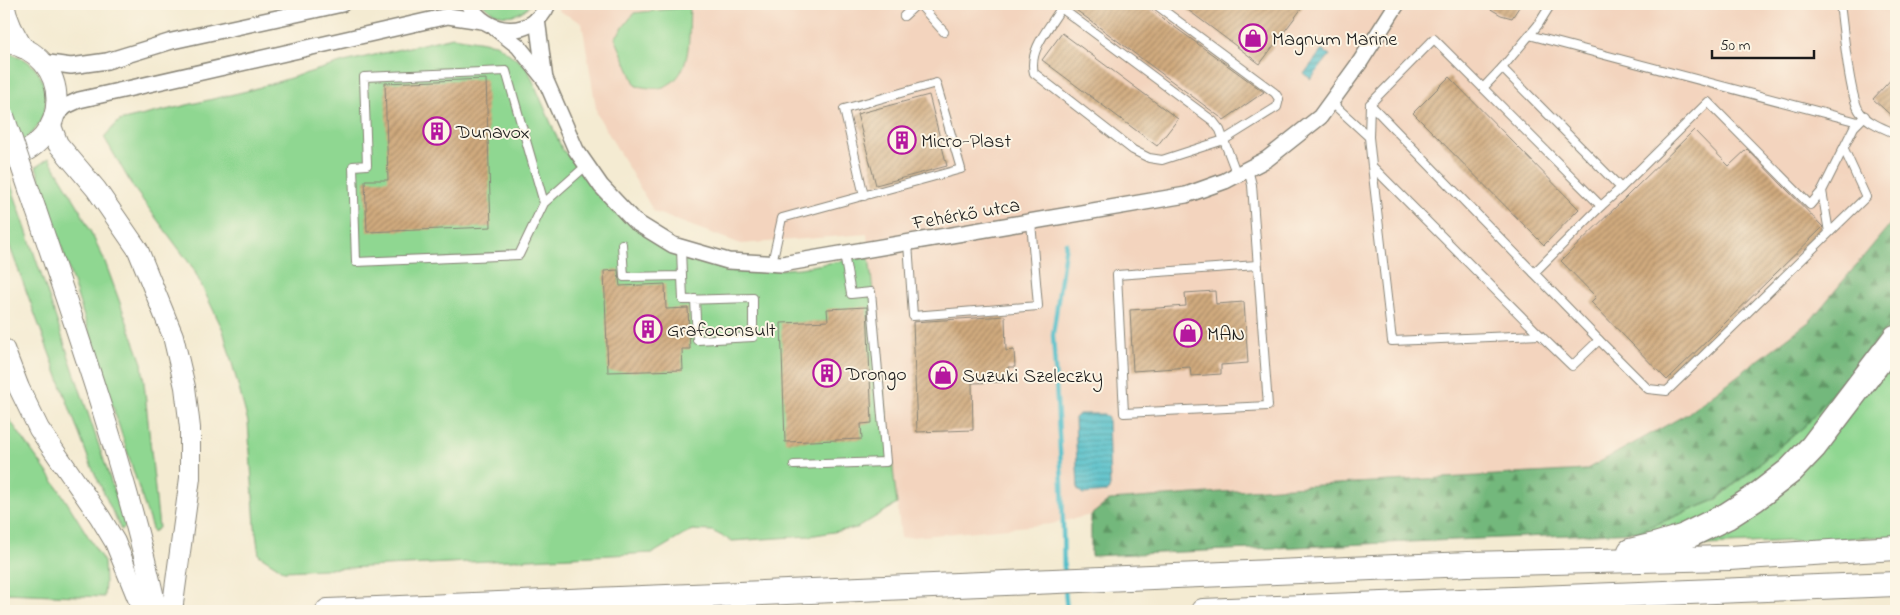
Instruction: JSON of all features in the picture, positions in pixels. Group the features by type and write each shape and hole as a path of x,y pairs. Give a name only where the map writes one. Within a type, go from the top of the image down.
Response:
{"highway":[{"path":"1532,562 1624,552 1655,546 1688,535 1727,516 1755,498 1790,471 1819,439 1896,338"},
{"path":"328,611 1532,562 1720,558 1896,548"},
{"path":"1203,611 1896,584"}],"main road":[{"path":"4,4 12,31 23,48"},
{"path":"4,42 23,48 42,62 50,74 57,102 53,121 43,139 31,150 16,157 4,159"},
{"path":"4,116 126,486 157,611"},
{"path":"53,121 58,144 96,189 138,250 173,336 185,387 190,428 190,478 172,611"},
{"path":"4,349 19,388 39,429 100,517 115,542 128,570 143,611"}],"street":[{"path":"42,62 72,66 107,61 172,42 342,4"},
{"path":"469,4 474,13 518,46 546,81"},
{"path":"53,121 66,106 79,100 448,16 488,24 506,30 522,28 537,20 548,4"},
{"name":"Fehérkő utca","path":"546,81 576,150 602,186 634,221 681,248 728,261 782,264 1186,196 1225,181 1267,159 1320,117 1360,62 1397,4"},
{"path":"537,20 546,81"}],"lane":[{"path":"904,16 918,4 944,32"},
{"path":"1155,4 1276,93 1279,99 1277,107 1224,140 1162,160 1149,158 1133,150 1034,73 1032,66 1033,54 1063,6 1213,121 1220,130 1224,140 1242,172 1252,185 1268,406 1124,413 1117,275 1257,265"},
{"path":"1483,88 1529,35 1551,4"},
{"path":"1840,4 1852,92 1859,111 1874,123 1896,134"},
{"path":"1529,35 1858,122"},
{"path":"1540,335 1392,341 1369,137 1370,104 1434,39 1601,206"},
{"path":"1502,68 1621,188"},
{"path":"544,203 506,71 364,77 367,165 353,166 356,262 519,255 544,203 587,165"},
{"path":"772,264 782,218 864,196 961,168 936,83 844,109 864,196"},
{"path":"1331,102 1369,137"},
{"path":"1534,273 1708,102 1810,205 1822,191 1858,122 1864,116"},
{"path":"1370,104 1648,389 1668,391 1866,197 1844,149"},
{"path":"1372,166 1572,366 1599,340"},
{"path":"1822,191 1829,232"},
{"path":"908,243 913,316 1038,306 1031,222"},
{"path":"622,244 624,276 682,276"},
{"path":"681,248 683,300 695,299 753,298 753,337 697,340 695,299"},
{"path":"794,465 886,462 872,292 851,294 844,254"}],"shaded area":[{"path":"557,4 1896,4 1896,217 1810,321 1686,414 1585,470 1319,485 1110,500 1091,515 1051,524 901,538 867,234 741,244 654,212 597,114 582,23 559,11"}],"green space":[{"path":"483,4 531,4 520,13 507,16 495,13"},
{"path":"690,7 689,41 685,64 680,74 673,82 660,88 636,86 615,38 634,13"},
{"path":"453,37 496,44 527,67 562,149 627,222 693,259 745,272 800,268 869,256 897,504 857,528 809,536 732,541 712,531 692,530 653,553 284,571 259,555 255,526 248,422 223,330 193,268 133,187 104,137 119,121 247,91 344,62"},
{"path":"4,51 24,59 34,67 42,79 46,104 43,116 37,127 28,137 17,144 4,148"},
{"path":"49,158 77,204 104,259 142,363 159,528 153,532 36,167"},
{"path":"9,179 126,526 121,530 90,463 4,231 4,189"},
{"path":"1896,217 1896,316 1806,425 1715,500 1637,532 1091,556 1091,515 1110,500 1319,485 1585,470 1687,414 1810,321"},
{"path":"1896,316 1896,536 1684,546 1637,532 1716,500 1806,425"},
{"path":"4,412 57,486 104,562 104,597 4,593"}],"water":[{"path":"1322,50 1330,55 1311,79 1304,74"},
{"path":"1079,414 1104,414 1108,418 1110,487 1107,492 1083,494 1078,490 1075,418"}],"building":[{"path":"1068,4 1143,4 1264,92 1224,120"},
{"name":"Magnum Marine","path":"1180,4 1305,4 1260,64"},
{"path":"1482,4 1521,4 1512,18 1501,15"},
{"path":"1062,33 1178,119 1157,146 1042,60"},
{"path":"1896,74 1896,120 1873,99"},
{"path":"1449,77 1579,209 1544,245 1413,113"},
{"name":"Dunavox","path":"486,79 491,227 367,232 365,180 388,180 385,83"},
{"name":"Micro-Plast","path":"929,95 947,166 876,185 857,114"},
{"path":"1694,130 1729,166 1747,149 1823,227 1667,380 1591,302 1596,297 1561,261"},
{"name":"Grafoconsult","path":"618,270 620,286 665,284 666,309 688,308 690,349 682,349 683,370 608,372 604,271"},
{"path":"1215,291 1216,304 1244,302 1248,363 1221,365 1221,374 1191,376 1190,367 1133,371 1130,310 1186,306 1185,293"},
{"name":"Drongo","path":"867,307 872,423 861,424 862,439 785,442 781,323 828,321 827,309"},
{"name":"Suzuki Szeleczky","path":"1005,316 1006,351 1014,350 1015,367 1008,367 1009,382 972,383 973,430 917,432 913,322"}],"waterway":[{"path":"1064,573 1062,483 1053,335 1066,243"},
{"path":"1065,589 1067,611"}],"place":[{"name":"Magnum Marine","path":"1253,38"},
{"name":"Dunavox","path":"437,131"},
{"name":"Micro-Plast","path":"902,140"},
{"name":"Grafoconsult","path":"648,329"},
{"name":"MAN","path":"1188,333"},
{"name":"Drongo","path":"827,373"},
{"name":"Suzuki Szeleczky","path":"943,375"}]}
